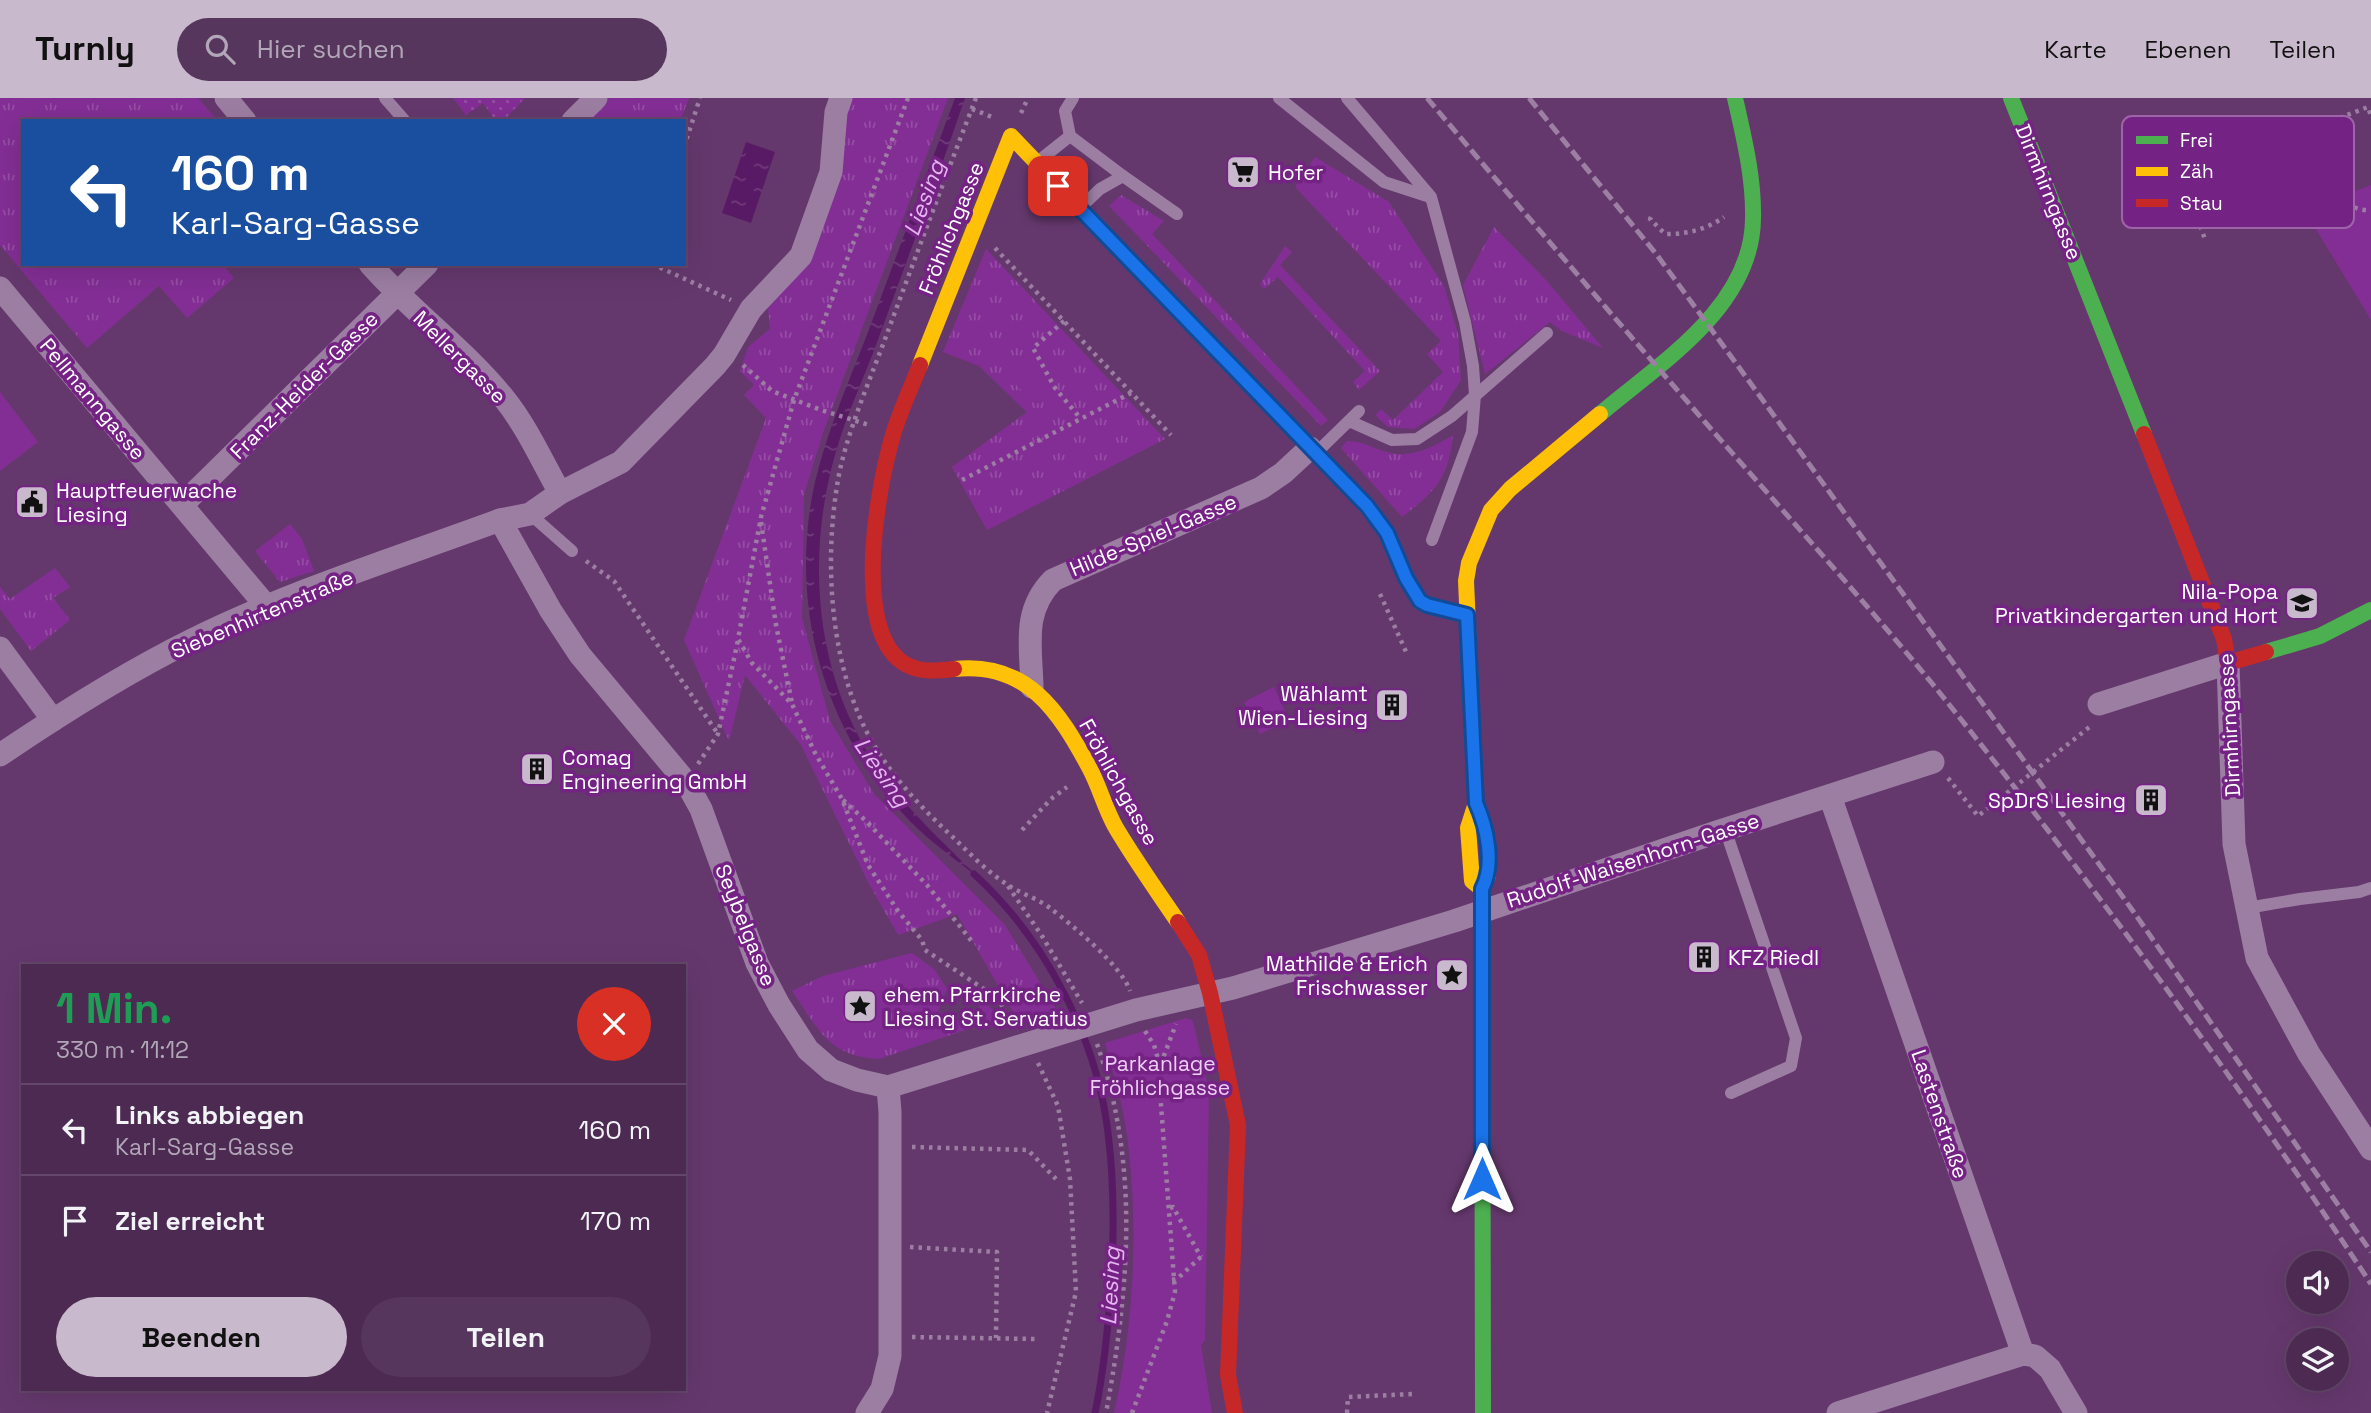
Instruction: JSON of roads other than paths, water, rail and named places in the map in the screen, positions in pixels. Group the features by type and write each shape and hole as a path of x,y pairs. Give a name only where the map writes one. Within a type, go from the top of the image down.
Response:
{"street":[{"path":"226,98 244,119"},
{"path":"564,98 569,119"},
{"path":"572,119 596,98"},
{"path":"530,514 560,493 621,462 721,358 751,309 801,256 831,172 836,111 841,98"},
{"path":"1485,825 1476,803 1466,581 1469,563 1491,510 1510,489 1698,331 1725,304 1745,265 1755,210 1735,98"},
{"name":"Dirmhirngasse","path":"2011,98 2224,639 2228,663 2234,844 2257,958 2309,1054 2371,1149"},
{"name":"Fröhlichgasse","path":"1036,163 1011,136 893,433 880,490 872,547 874,593 882,639 902,662 929,672 964,668 992,669 1032,687 1058,717 1090,769 1115,826 1199,955 1210,993 1238,1125 1228,1375 1235,1413"},
{"path":"1036,163 1378,519 1414,594 1420,601 1467,615"},
{"name":"Mellergasse","path":"372,266 503,396 560,493"},
{"name":"Franz-Heider-Gasse","path":"182,506 425,266"},
{"name":"Pellmanngasse","path":"0,288 267,607"},
{"name":"Hilde-Spiel-Gasse","path":"1032,687 1031,618 1035,603 1053,580 1261,488 1313,450"},
{"path":"1518,507 1526,476"},
{"name":"Siebenhirtenstraße","path":"0,755 101,689 193,640 267,607 500,520 530,514"},
{"name":"Seybelgasse","path":"500,520 551,611 580,655 686,782 701,809 757,963 798,1034 817,1060 831,1070 857,1080 888,1087"},
{"path":"1467,615 1485,583"},
{"path":"2096,714 2228,663 2320,636 2371,610"},
{"path":"0,648 53,720"},
{"name":"Rudolf-Waisenhorn-Gasse","path":"888,1087 1133,1011 1233,988 1441,925 1482,900 1725,830 1830,796 1939,769"},
{"name":"Lastenstraße","path":"1830,796 2024,1354"},
{"path":"1476,803 1468,828 1472,881 1482,900"},
{"path":"1483,1413 1482,900 1488,876 1487,850"},
{"path":"867,1413 882,1389 890,1356 888,1087"},
{"path":"1838,1413 2024,1354 2035,1356 2050,1369 2076,1413"}],"lane":[{"path":"385,98 403,119"},
{"path":"1073,98 1065,111 1070,136 1177,214"},
{"path":"1279,98 1384,182 1431,197"},
{"path":"1347,98 1431,197 1465,321 1475,395 1472,432 1432,540"},
{"path":"1036,163 1070,136"},
{"path":"1080,208 1100,189 1124,176"},
{"path":"1349,421 1392,440 1417,439 1452,416 1547,333"},
{"path":"1313,450 1359,411"},
{"path":"530,514 572,551"},
{"path":"1725,830 1796,1038 1791,1066 1731,1093"},
{"path":"2247,908 2371,888"}],"water":[{"path":"955,98 965,98 835,455 826,494 819,573 821,612 828,652 839,690 854,726 873,761 897,793 979,878 917,828 885,793 858,754 837,712 821,668 811,623 806,576 808,529 815,482 826,444"},
{"path":"746,142 775,152 751,223 722,213"}],"waterway":[{"name":"Liesing","path":"974,874 1000,900 1023,929 1064,992 1079,1026 1102,1097 1111,1168 1113,1236 1106,1342 1095,1413"}],"railway":[{"path":"1427,98 1635,342 1879,620 1993,759 2160,980 2371,1284"},
{"path":"1529,98 1657,255 2133,911 2371,1252"}],"place":[{"name":"Hofer","path":"1243,172"},
{"name":"Hauptfeuerwache Liesing","path":"32,502"},
{"name":"Nila-Popa Privatkindergarten und Hort","path":"2302,603"},
{"name":"Wählamt Wien-Liesing","path":"1392,705"},
{"name":"Comag Engineering GmbH","path":"537,769"},
{"name":"SpDrS Liesing","path":"2151,800"},
{"name":"KFZ Riedl","path":"1704,957"},
{"name":"Mathilde & Erich Frischwasser","path":"1452,975"},
{"name":"ehem. Pfarrkirche Liesing St. Servatius","path":"860,1006"}],"park label":[{"name":"Parkanlage Fröhlichgasse","path":"1160,1075"}]}
